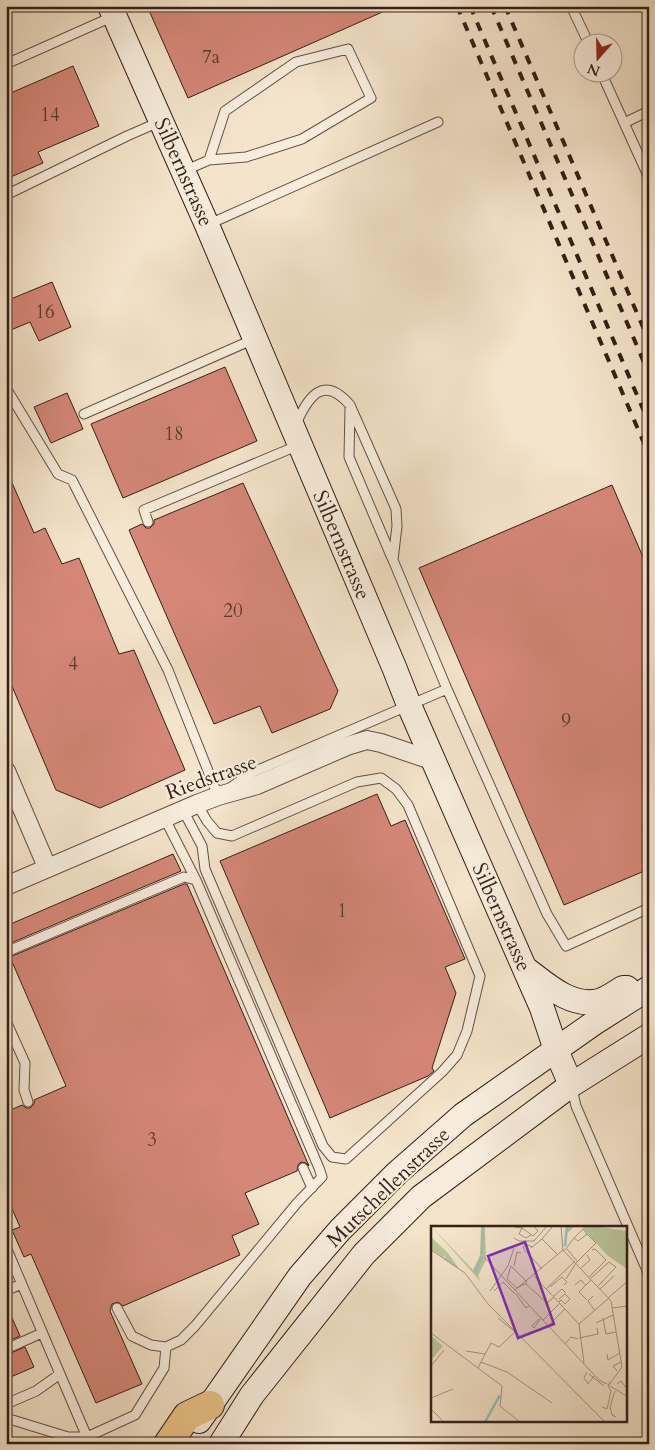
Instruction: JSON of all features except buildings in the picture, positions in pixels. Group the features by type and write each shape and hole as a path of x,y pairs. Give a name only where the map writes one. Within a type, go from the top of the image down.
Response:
{"highway":[{"path":"168,1444 187,1416 210,1405"}],"street":[{"name":"Silbernstrasse","path":"112,11 184,171 409,704 542,1008 556,1050 571,1085"},
{"name":"Riedstrasse","path":"6,886 190,807 218,796 257,785 347,746 367,740 434,761"},
{"path":"8,779 47,868"},
{"path":"524,968 560,995 580,1001 599,1001 623,988 649,987"},
{"name":"Mutschellenstrasse","path":"184,1444 300,1276 340,1230 396,1173 463,1115 649,987"},
{"name":"Mutschellenstrasse","path":"221,1444 252,1395 364,1254 421,1197 571,1085 649,1036"}],"lane":[{"path":"571,6 583,32"},
{"path":"6,64 112,11"},
{"path":"184,171 208,160 246,157 302,139 371,98 348,49 296,62 225,111 208,160"},
{"path":"606,82 649,178"},
{"path":"624,123 649,111"},
{"path":"6,195 127,136 161,122"},
{"path":"207,225 438,122"},
{"path":"84,414 254,339"},
{"path":"6,388 58,474 72,480 168,670 218,796 251,773 409,704 447,690"},
{"path":"148,522 144,510 296,438 308,400 322,391 333,392 350,405 396,509 397,526 392,560"},
{"path":"350,405 348,457 447,690 547,914 566,946 649,908"},
{"path":"381,778 396,789 408,805 480,976 467,1031 456,1056 442,1072 346,1159 332,1157 324,1146 205,869 202,846 190,807 217,834 232,836 357,782 381,778"},
{"path":"116,1308 132,1336 151,1346 166,1347 181,1340 195,1326 297,1203 322,1177 196,880 164,818"},
{"path":"6,952 184,877 196,880"},
{"path":"6,1021 25,1063 24,1090 28,1102"},
{"path":"571,1085 576,1106 649,1274"},
{"path":"303,1168 312,1188"},
{"path":"6,1246 87,1437"},
{"path":"6,1291 21,1284"},
{"path":"6,1349 42,1333"},
{"path":"6,1418 68,1438 87,1437 134,1415 164,1368 166,1347"},
{"path":"6,1404 36,1391 60,1374"}],"railway":[{"path":"457,6 649,455"},
{"path":"470,6 649,423"},
{"path":"491,6 649,374"},
{"path":"505,6 649,341"}]}
